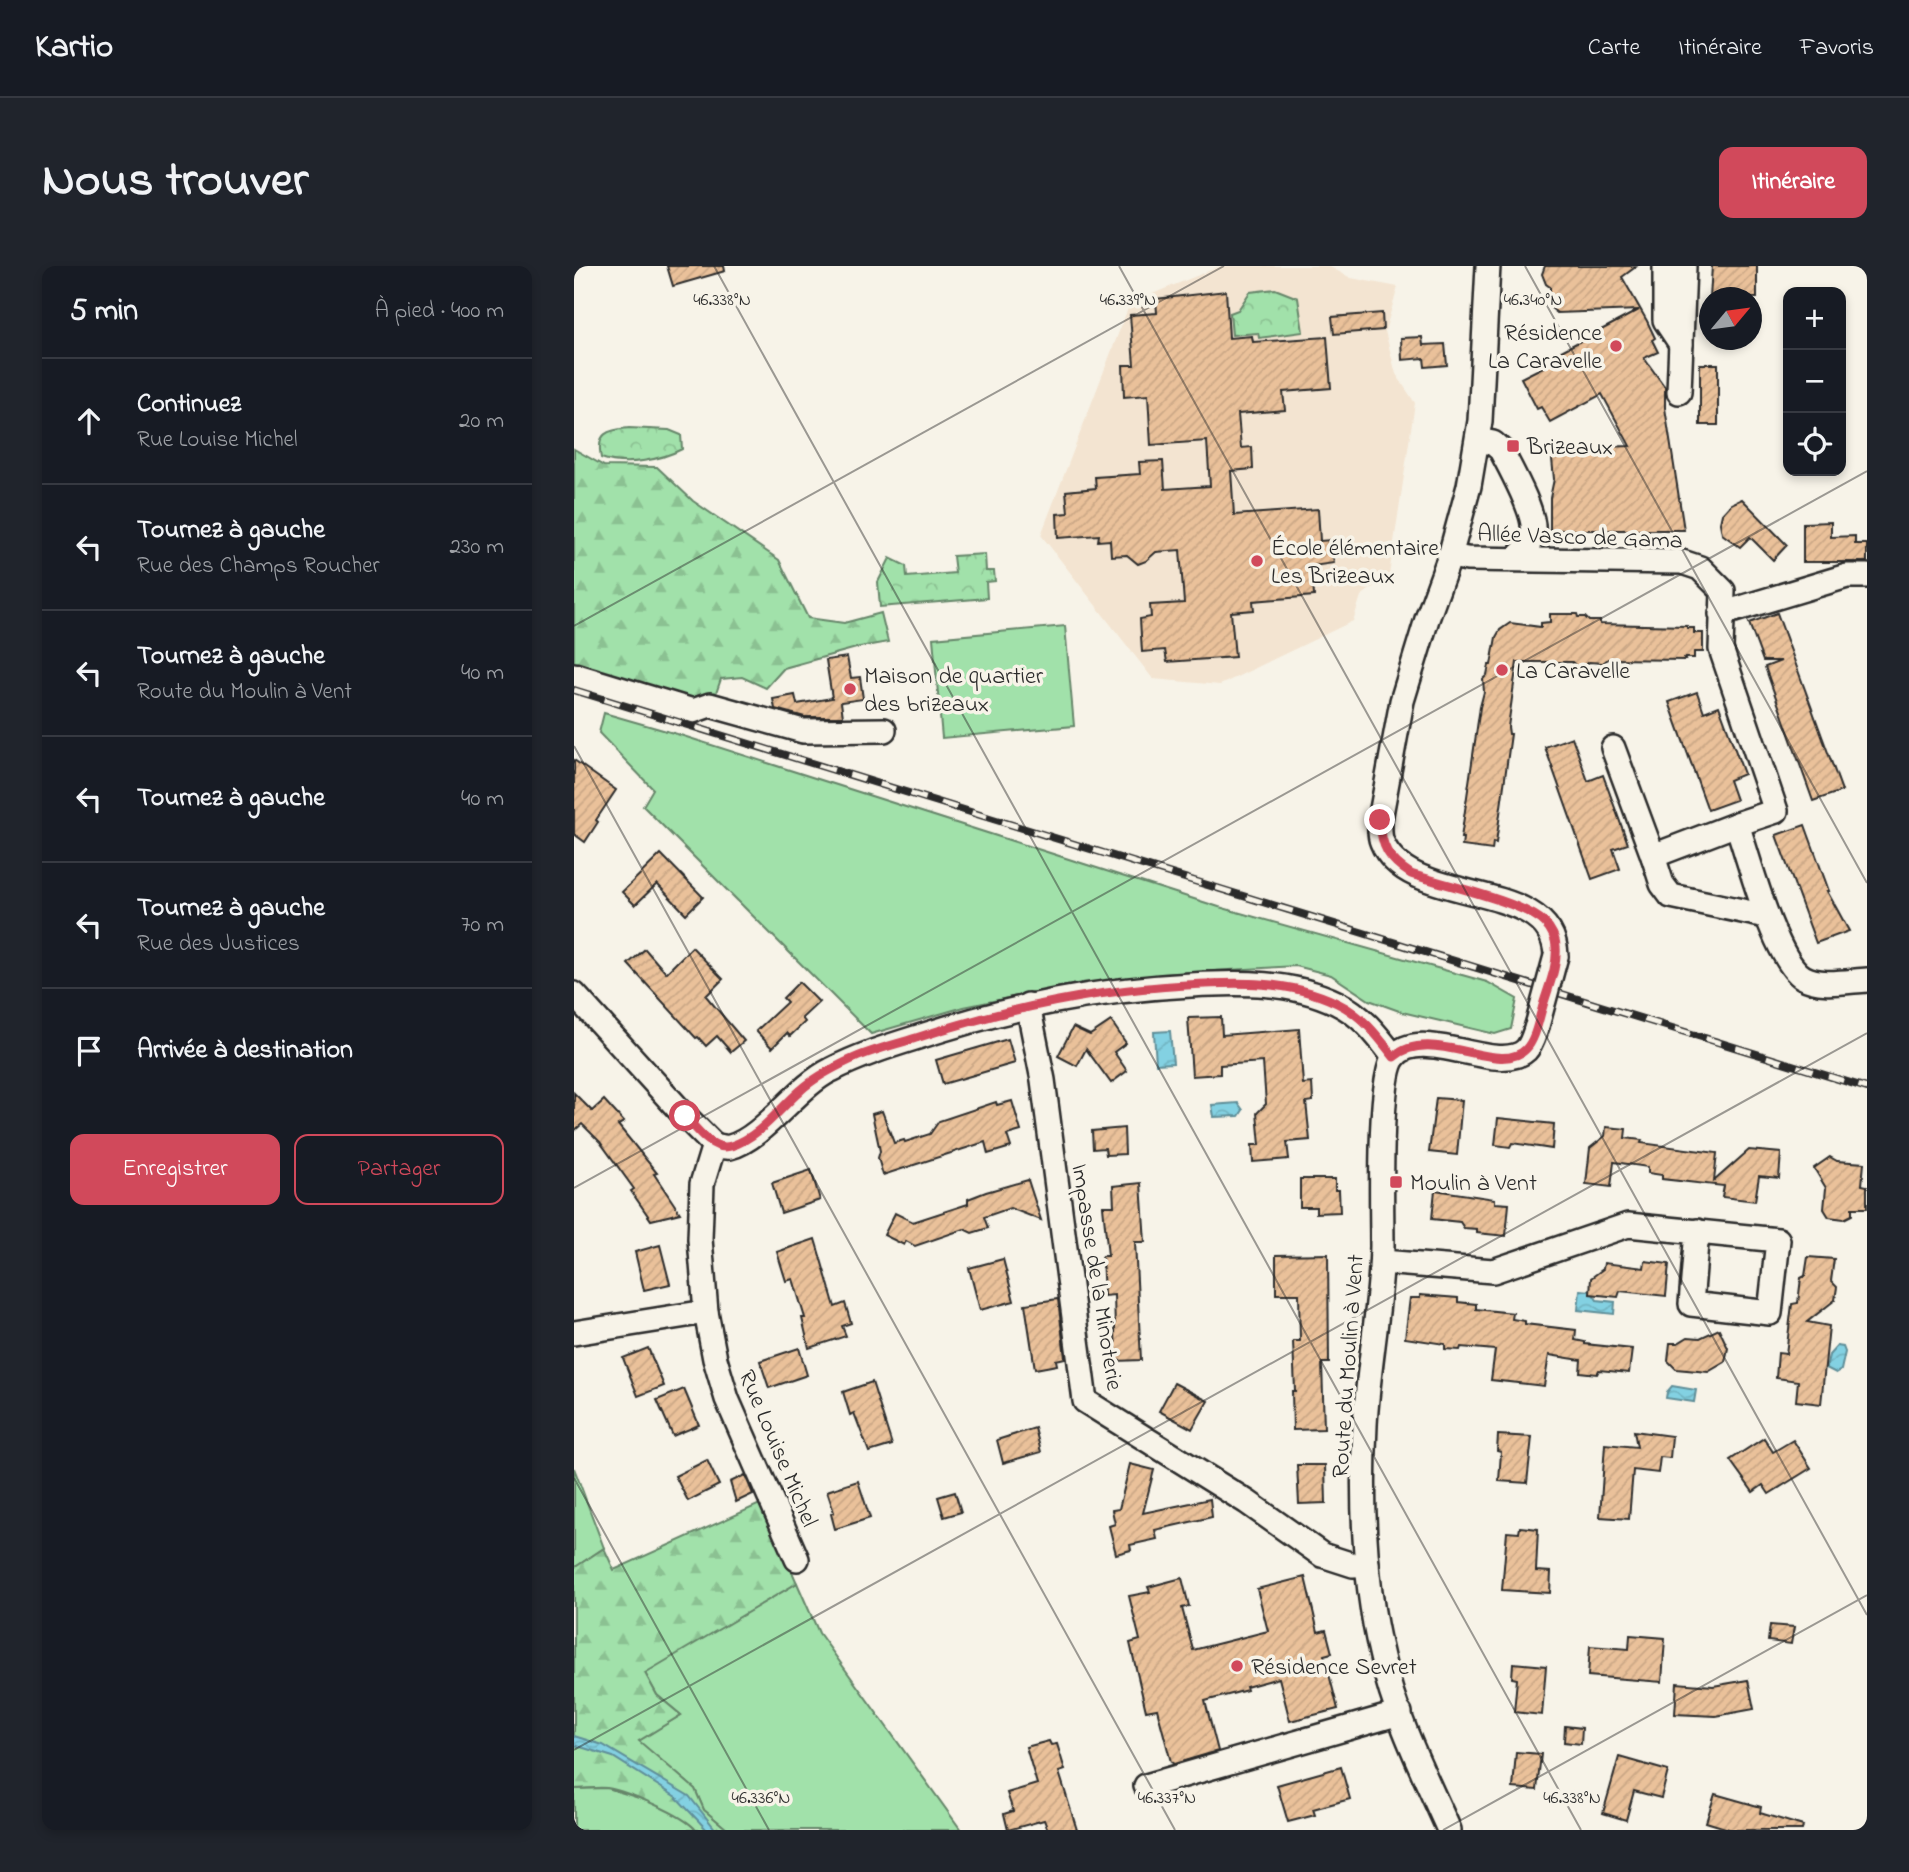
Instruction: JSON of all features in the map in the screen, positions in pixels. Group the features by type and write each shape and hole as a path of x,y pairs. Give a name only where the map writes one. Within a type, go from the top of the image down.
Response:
{"street":[{"path":"574,994 714,1145 729,1147 754,1134 802,1089 823,1074 854,1058 950,1026 1028,1005 1143,987 1247,982 1311,993 1336,1002 1359,1015 1394,1057 1411,1047 1431,1045 1512,1057 1529,1046 1556,957 1556,943 1552,933 1536,916 1490,898 1411,874 1389,855 1381,839 1380,820 1402,701 1450,556 1478,440 1488,266"},
{"path":"1665,266 1665,320 1681,344"},
{"path":"1679,392 1684,266"},
{"path":"1478,440 1493,443 1501,450 1530,513 1534,530 1524,552 1515,559"},
{"name":"Allée Vasco de Gama","path":"1450,556 1467,559 1682,562 1700,568 1723,591 1721,649 1776,811 1737,824"},
{"path":"1721,614 1847,576 1867,576"},
{"path":"574,675 693,711 710,705 803,731 884,730"},
{"path":"1613,748 1662,884 1671,897 1766,916"},
{"path":"1653,856 1737,824 1766,916 1794,969 1804,978 1818,982 1867,980"},
{"name":"Impasse de la Minoterie","path":"1028,1005 1043,1080 1085,1401 1247,1502 1322,1555 1353,1565 1367,1564"},
{"name":"Route du Moulin à Vent","path":"1394,1057 1385,1099 1381,1177 1382,1262 1365,1425 1367,1564 1382,1660 1400,1713 1449,1830"},
{"name":"Rue Louise Michel","path":"714,1145 702,1184 700,1239 706,1312 715,1359 727,1399 797,1559"},
{"path":"1382,1262 1493,1271 1628,1226 1698,1231 1778,1240 1770,1313 1691,1304 1698,1231"},
{"path":"574,1333 706,1312"},
{"path":"1146,1786 1400,1713"}],"shaded area":[{"path":"1221,266 1328,266 1351,278 1398,287 1385,331 1396,374 1415,403 1389,575 1361,596 1353,621 1220,685 1153,679 1041,535 1130,303"}],"green space":[{"path":"1275,289 1298,298 1303,332 1259,338 1258,333 1232,335 1230,313 1238,310 1250,292"},
{"path":"629,428 669,430 681,435 682,449 643,461 621,462 601,458 600,443 605,434"},
{"path":"574,449 604,466 657,467 693,501 779,560 808,618 844,623 881,613 888,642 784,668 766,688 742,677 721,679 711,708 574,680"},
{"path":"985,554 986,571 994,571 995,581 986,582 987,598 880,607 878,582 890,558 906,566 907,577 955,573 953,556"},
{"path":"1065,626 1074,726 942,738 933,638"},
{"path":"604,713 1219,907 1487,982 1517,999 1511,1029 1495,1034 1402,1012 1369,1000 1331,975 1296,966 1162,974 1061,987 964,1007 871,1034 643,806 653,789 599,733"},
{"path":"574,1468 604,1548 574,1568"},
{"path":"762,1503 797,1583 645,1673 657,1695 681,1715 639,1741 695,1789 704,1810 728,1830 696,1830 668,1811 616,1790 574,1789 574,1568 604,1548 614,1570"},
{"path":"797,1583 819,1633 961,1830 728,1830 704,1810 695,1789 638,1741 681,1715 657,1695 644,1672"},
{"path":"608,1788 667,1809 696,1830 574,1830 574,1789"}],"water":[{"path":"1170,1031 1173,1063 1156,1064 1154,1032"},
{"path":"1238,1103 1243,1110 1239,1116 1214,1117 1212,1105"},
{"path":"1580,1290 1591,1291 1597,1300 1615,1302 1614,1314 1578,1310"},
{"path":"1837,1346 1843,1347 1845,1352 1841,1370 1836,1373 1826,1368 1829,1355"},
{"path":"1672,1386 1696,1390 1694,1402 1666,1398"},
{"path":"574,1736 603,1745 689,1796 716,1830 707,1830 676,1797 613,1757 574,1745"}],"building":[{"path":"667,266 724,266 725,271 673,286"},
{"path":"1545,266 1637,266 1622,277 1655,338 1652,340 1658,352 1644,358 1665,387 1665,408 1684,530 1550,530 1554,452 1564,448 1581,453 1600,447 1630,446 1602,394 1550,422 1541,407 1537,409 1521,378 1553,362 1550,357 1639,310 1557,313 1550,307 1550,287 1542,274"},
{"path":"1712,266 1757,266 1757,287 1711,287"},
{"path":"1226,291 1229,338 1252,336 1253,342 1327,337 1331,388 1283,392 1285,410 1238,414 1241,448 1252,447 1253,469 1231,471 1234,515 1318,509 1320,541 1331,540 1334,563 1312,566 1314,596 1253,601 1254,610 1231,612 1235,657 1167,662 1165,650 1142,652 1140,619 1151,617 1150,605 1184,603 1180,550 1156,552 1138,564 1127,555 1111,556 1110,540 1098,541 1099,535 1058,538 1057,514 1068,513 1066,491 1096,488 1095,477 1140,474 1139,462 1163,461 1165,489 1210,486 1207,441 1151,445 1148,395 1124,397 1123,365 1134,365 1130,315 1157,313 1156,299"},
{"path":"1382,313 1383,330 1334,334 1332,317"},
{"path":"1422,337 1423,345 1445,344 1447,365 1425,367 1424,358 1402,360 1401,338"},
{"path":"1700,364 1718,364 1718,425 1700,425"},
{"path":"1742,499 1787,545 1773,560 1750,537 1740,547 1722,534 1722,514 1731,504"},
{"path":"1831,522 1831,537 1855,536 1855,544 1867,544 1867,562 1803,562 1803,523"},
{"path":"1777,613 1842,791 1813,801 1765,667 1781,661 1763,661 1749,623"},
{"path":"1550,614 1577,614 1589,621 1600,621 1600,624 1687,626 1694,628 1694,633 1703,633 1703,652 1694,652 1694,658 1684,658 1685,660 1608,659 1603,663 1589,662 1584,666 1576,666 1572,662 1517,662 1508,727 1511,734 1496,843 1493,842 1492,850 1462,846 1461,838 1484,692 1483,679 1491,665 1496,637 1500,630 1510,623 1541,627 1541,623 1550,622"},
{"name":"Maison de quartier des brizeaux","path":"847,657 851,678 860,677 863,699 841,702 843,717 805,717 775,709 773,699 795,695 797,704 832,698 826,660"},
{"path":"1697,692 1704,712 1719,706 1744,774 1729,780 1736,800 1708,810 1669,702"},
{"path":"1572,737 1588,781 1603,775 1628,844 1613,849 1620,869 1592,879 1545,747"},
{"path":"574,760 616,790 585,842 574,834"},
{"path":"1805,825 1827,891 1849,931 1816,943 1776,835"},
{"path":"661,854 703,897 686,914 657,884 635,905 622,892"},
{"path":"692,947 723,979 706,996 744,1041 731,1052 717,1036 706,1046 696,1038 628,964 645,949 666,973"},
{"path":"799,982 819,1002 802,1018 805,1022 790,1036 787,1033 772,1048 756,1031 787,1002 783,998"},
{"path":"1221,1017 1222,1035 1299,1029 1303,1084 1312,1083 1313,1101 1306,1102 1310,1140 1287,1142 1289,1159 1253,1162 1252,1145 1260,1145 1257,1113 1266,1104 1263,1062 1220,1065 1220,1074 1192,1076 1188,1018"},
{"path":"1111,1021 1126,1043 1114,1052 1127,1071 1111,1083 1086,1049 1077,1066 1058,1056 1073,1027 1090,1035"},
{"path":"1008,1039 1015,1063 943,1084 936,1060"},
{"path":"574,1093 592,1111 604,1100 624,1122 618,1125 657,1173 654,1174 680,1213 651,1220 631,1191 634,1189 600,1142 582,1124 574,1131"},
{"path":"1436,1098 1462,1100 1457,1155 1429,1152"},
{"path":"1012,1101 1021,1131 1007,1135 1011,1147 988,1154 985,1142 883,1175 872,1114 882,1111 894,1143 905,1142 930,1134 939,1121 996,1102 997,1105"},
{"path":"1498,1118 1554,1124 1552,1149 1512,1143 1510,1147 1495,1145"},
{"path":"1606,1127 1626,1129 1625,1138 1642,1140 1641,1143 1717,1153 1714,1181 1749,1150 1781,1153 1779,1178 1759,1176 1755,1201 1722,1197 1724,1186 1662,1179 1662,1175 1648,1173 1648,1167 1614,1162 1611,1187 1586,1184 1590,1148 1605,1136"},
{"path":"1124,1128 1125,1154 1106,1155 1105,1148 1093,1149 1092,1131"},
{"path":"1830,1157 1837,1161 1864,1163 1862,1185 1867,1186 1867,1208 1852,1208 1852,1215 1844,1219 1829,1217 1824,1209 1826,1188 1814,1168"},
{"path":"811,1170 820,1200 781,1213 772,1183"},
{"path":"1300,1179 1335,1179 1335,1190 1339,1190 1340,1212 1316,1213 1316,1207 1300,1207"},
{"path":"1028,1180 1041,1220 1010,1208 984,1217 988,1228 972,1233 964,1229 915,1246 906,1241 904,1245 884,1235 895,1213 913,1222 968,1204 968,1199 986,1192"},
{"path":"1141,1183 1145,1242 1135,1242 1141,1360 1116,1361 1114,1295 1104,1296 1102,1256 1108,1256 1103,1206 1114,1206 1113,1186"},
{"path":"1435,1190 1495,1199 1495,1203 1509,1204 1506,1236 1477,1233 1477,1229 1464,1228 1460,1222 1432,1219"},
{"path":"815,1239 835,1307 845,1303 851,1323 842,1326 846,1336 809,1348 802,1318 805,1318 793,1279 786,1281 777,1252"},
{"path":"660,1245 670,1284 644,1290 635,1252"},
{"path":"1328,1254 1329,1363 1322,1363 1324,1429 1293,1430 1293,1341 1300,1341 1299,1294 1276,1294 1276,1255"},
{"path":"1808,1257 1834,1259 1831,1281 1837,1287 1835,1300 1807,1322 1829,1326 1821,1404 1796,1401 1798,1381 1776,1378 1778,1353 1786,1354 1792,1304 1798,1303 1801,1278 1805,1276"},
{"path":"1003,1259 1014,1301 980,1310 969,1268"},
{"path":"1645,1261 1669,1264 1666,1296 1620,1291 1618,1297 1590,1294 1591,1278 1603,1269 1604,1263 1644,1268"},
{"path":"1420,1295 1458,1298 1458,1302 1476,1304 1476,1309 1513,1313 1512,1319 1525,1321 1525,1324 1576,1330 1575,1340 1585,1344 1632,1349 1629,1373 1599,1370 1597,1374 1580,1372 1581,1360 1549,1355 1544,1386 1491,1380 1495,1350 1461,1347 1460,1350 1445,1349 1445,1344 1405,1338 1410,1298 1420,1298"},
{"path":"1058,1299 1065,1358 1056,1360 1057,1365 1035,1369 1025,1304"},
{"path":"1719,1329 1728,1348 1725,1362 1708,1372 1676,1369 1668,1361 1670,1343 1678,1343 1688,1337 1700,1338"},
{"path":"648,1348 664,1386 638,1396 623,1358"},
{"path":"799,1348 807,1375 769,1388 760,1361"},
{"path":"872,1382 892,1445 869,1452 854,1413 850,1415 843,1392"},
{"path":"1174,1383 1208,1401 1192,1429 1159,1411"},
{"path":"684,1389 699,1425 673,1436 657,1400"},
{"path":"1035,1428 1041,1452 1003,1463 997,1440"},
{"path":"1634,1431 1672,1436 1670,1458 1660,1457 1658,1473 1633,1470 1629,1519 1600,1517 1605,1444 1637,1447"},
{"path":"1498,1435 1532,1437 1527,1483 1499,1481 1501,1452 1497,1451"},
{"path":"1764,1438 1773,1452 1793,1440 1811,1468 1769,1494 1763,1485 1753,1492 1730,1460"},
{"path":"707,1460 719,1485 688,1501 675,1476"},
{"path":"1130,1464 1154,1470 1143,1513 1210,1499 1212,1517 1155,1530 1157,1539 1130,1545 1131,1550 1116,1554 1109,1526 1115,1524 1112,1510 1119,1509"},
{"path":"1297,1465 1325,1465 1326,1503 1299,1504"},
{"path":"745,1475 753,1494 736,1502 730,1482"},
{"path":"858,1481 870,1518 835,1529 831,1514 834,1512 827,1491"},
{"path":"955,1492 961,1512 944,1517 938,1497"},
{"path":"1520,1527 1538,1529 1536,1571 1551,1572 1550,1593 1502,1590 1507,1532 1519,1533"},
{"name":"Résidence Sevret","path":"1305,1577 1318,1632 1326,1630 1332,1653 1324,1655 1338,1709 1290,1721 1279,1678 1246,1687 1247,1690 1205,1701 1218,1751 1174,1764 1171,1762 1157,1709 1146,1711 1130,1643 1140,1640 1129,1596 1150,1592 1148,1587 1182,1578 1189,1606 1182,1608 1193,1650 1268,1631 1257,1589"},
{"path":"1770,1625 1794,1627 1791,1644 1768,1641"},
{"path":"1630,1635 1665,1638 1662,1682 1588,1676 1590,1646 1629,1649"},
{"path":"1513,1663 1546,1666 1542,1715 1514,1712 1517,1679 1512,1678"},
{"path":"1748,1680 1754,1709 1716,1716 1675,1714 1677,1683 1713,1686"},
{"path":"1565,1726 1582,1728 1581,1744 1564,1742"},
{"path":"1049,1741 1051,1745 1057,1744 1065,1770 1059,1772 1077,1830 1048,1830 1044,1820 1008,1830 1004,1814 1013,1811 1007,1793 1037,1784 1026,1747"},
{"path":"1516,1752 1541,1754 1537,1790 1513,1788"},
{"path":"1619,1757 1668,1771 1661,1798 1634,1791 1626,1820 1603,1813"},
{"path":"1341,1767 1350,1799 1313,1809 1315,1815 1288,1822 1277,1785"},
{"path":"1715,1794 1761,1807 1760,1813 1803,1826 1802,1830 1732,1830 1706,1822"}],"railway":[{"path":"574,690 1867,1088"}],"place":[{"name":"Résidence La Caravelle","path":"1616,346"},
{"name":"Brizeaux","path":"1513,446"},
{"name":"École élémentaire Les Brizeaux","path":"1257,561"},
{"name":"La Caravelle","path":"1502,670"},
{"name":"Maison de quartier des brizeaux","path":"850,689"},
{"name":"Moulin à Vent","path":"1396,1182"},
{"name":"Résidence Sevret","path":"1237,1666"}],"route":[{"path":"685,1116 714,1145 729,1147 754,1134 802,1089 823,1074 854,1058 950,1026 1028,1005 1143,987 1247,982 1311,993 1336,1002 1359,1015 1394,1057 1411,1047 1431,1045 1508,1058 1521,1053 1529,1046 1537,1026 1556,957 1556,943 1552,933 1536,916 1521,909 1411,874 1400,867 1389,855 1381,839 1380,820"}]}
